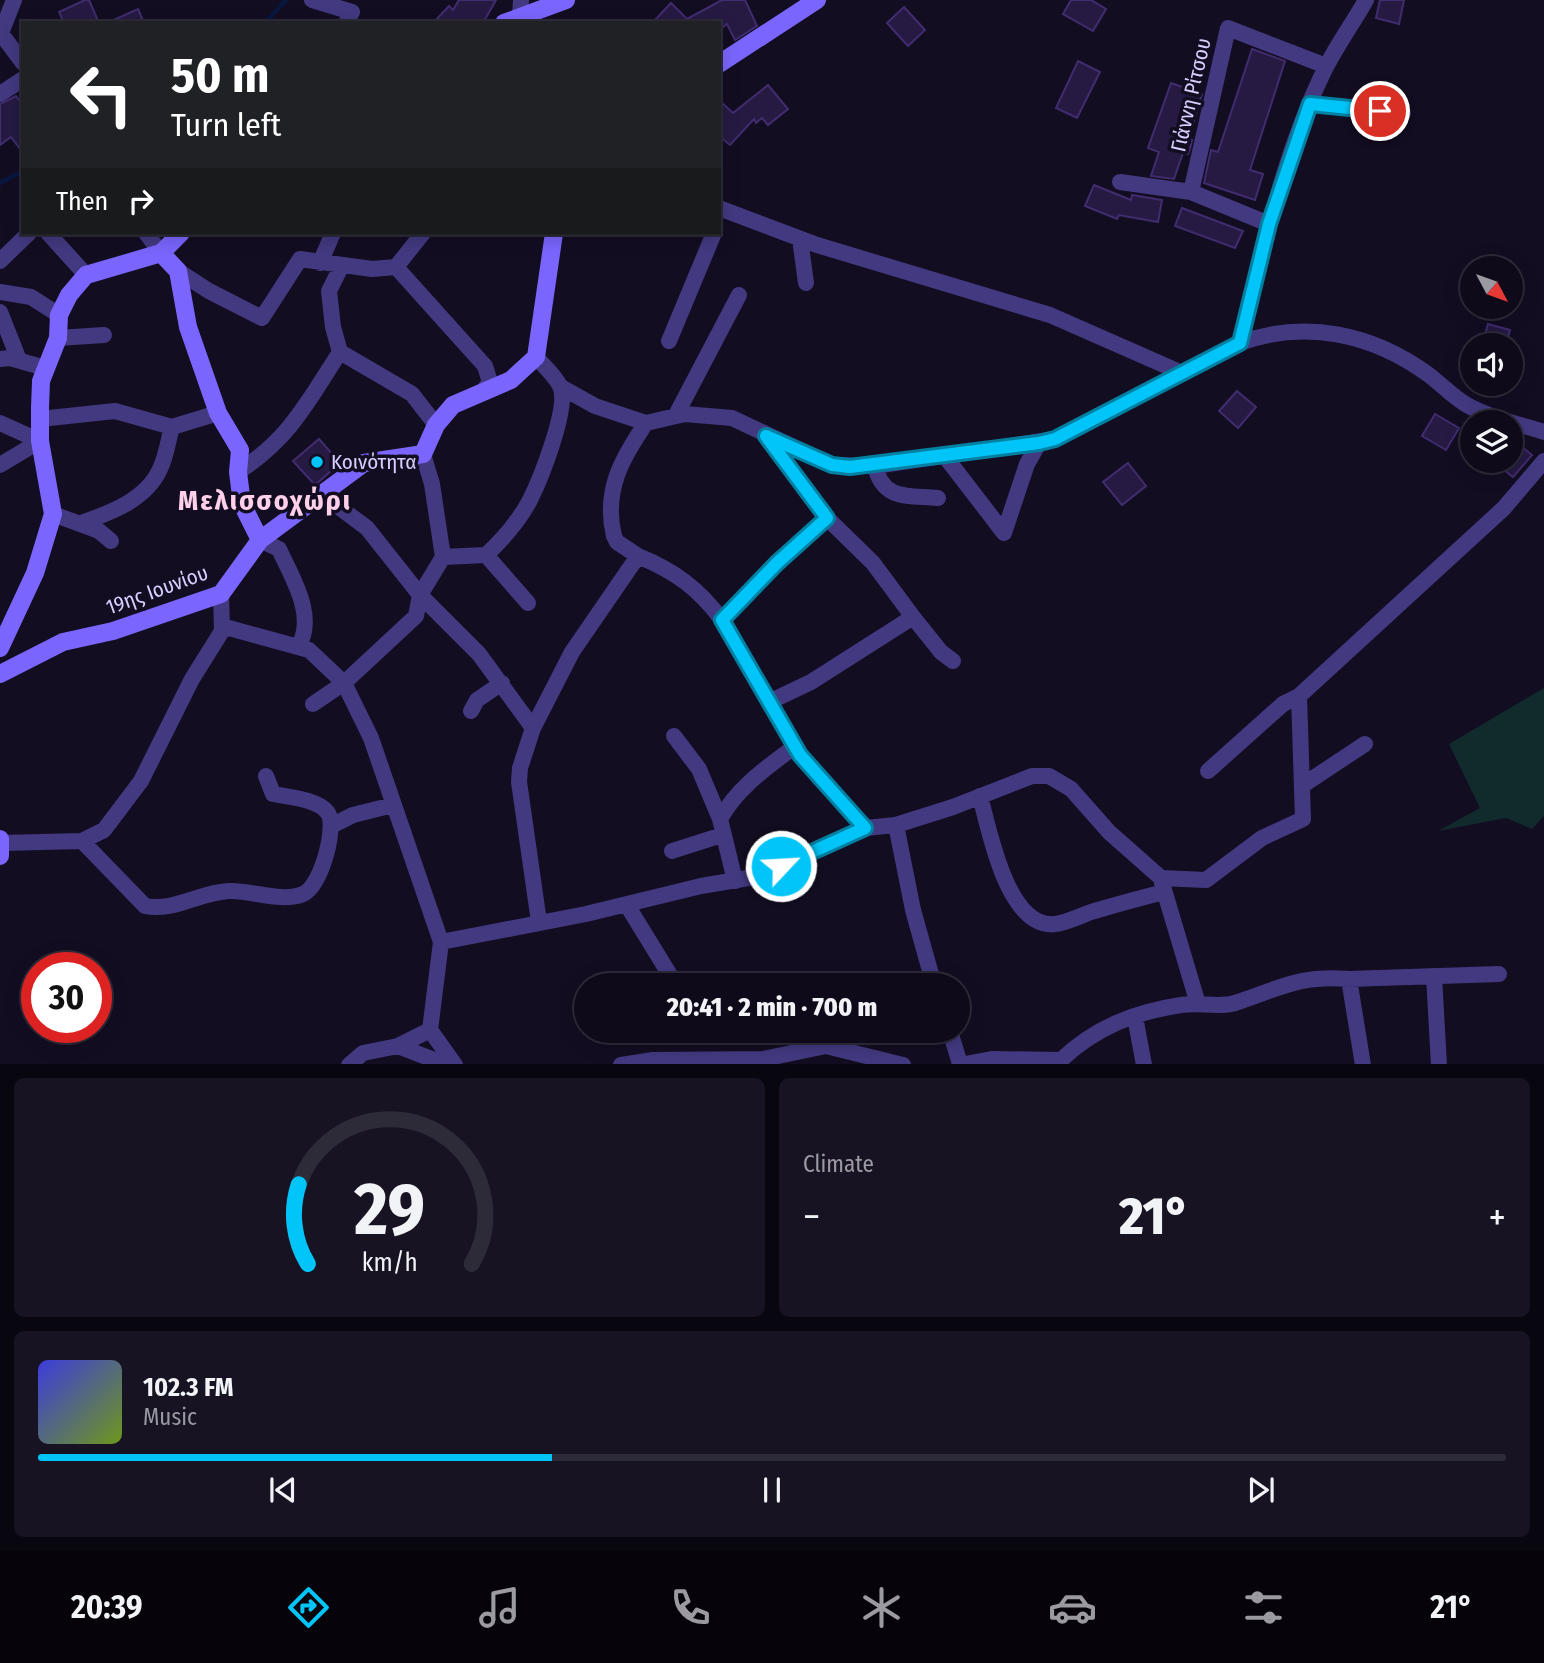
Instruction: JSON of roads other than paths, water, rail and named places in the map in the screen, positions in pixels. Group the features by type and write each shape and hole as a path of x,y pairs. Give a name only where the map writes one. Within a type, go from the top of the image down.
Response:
{"main road":[{"path":"515,12 566,0"},
{"path":"721,63 817,0"},
{"path":"0,648 35,573 53,514 40,441 40,419 45,368 58,338 60,315 69,295 86,275 161,253 179,235"},
{"path":"423,454 436,425 453,405 511,380 536,357 554,235"},
{"path":"161,253 178,271 188,327 218,413 240,450 238,472 243,504 260,540"},
{"name":"19ης Ιουνίου","path":"0,674 63,642 113,631 221,594 260,540 364,463 423,454"}],"street":[{"path":"14,0 1,33 21,60"},
{"path":"313,0 352,12 347,21"},
{"path":"1240,343 1269,224 1310,104 1326,66 1366,0"},
{"name":"Γιάννη Ρίτσου","path":"1191,192 1228,28 1326,66"},
{"path":"0,94 21,80"},
{"path":"1310,104 1403,113"},
{"path":"1120,182 1191,192 1269,224"},
{"path":"721,213 1038,311 1182,373"},
{"path":"0,261 27,235"},
{"path":"50,235 86,275"},
{"path":"148,235 161,253"},
{"path":"178,271 262,318 300,259 372,269 396,267 421,235"},
{"path":"669,341 713,235"},
{"path":"320,263 325,236"},
{"path":"800,239 806,283"},
{"path":"342,265 329,291 333,327 341,352 412,394 436,425"},
{"path":"396,267 485,366 490,382 484,391"},
{"path":"0,292 31,297 60,315"},
{"path":"676,415 739,295"},
{"path":"0,312 19,360"},
{"path":"536,357 561,387 595,407 646,423 676,415 702,414 732,418 832,465 875,466 1055,439 1240,343 1269,333 1297,330 1347,335 1390,352 1428,375 1468,406 1544,432"},
{"path":"58,338 104,335"},
{"path":"238,472 268,453 286,434 341,352"},
{"path":"0,359 19,360 45,368"},
{"path":"443,557 486,555 499,543 529,501 556,430 562,397 561,387"},
{"path":"40,419 115,411 172,428 218,413"},
{"path":"0,423 40,441"},
{"path":"646,423 620,461 612,482 614,536 617,542 638,556 683,578 703,594 722,620 807,766 865,828"},
{"path":"81,523 121,509 142,491 160,470 172,428"},
{"path":"766,436 827,518 873,563 941,652 953,661"},
{"path":"0,465 40,441"},
{"path":"944,455 1003,533 1027,464 1039,443"},
{"path":"313,704 344,683 416,616 421,595 443,557 432,484 423,454"},
{"path":"1208,771 1283,704 1299,696 1504,508 1544,461"},
{"path":"875,466 879,483 887,490 938,498"},
{"path":"323,495 367,528 421,595 479,653 533,728"},
{"path":"53,514 81,523 111,541"},
{"path":"722,620 777,563 827,518"},
{"path":"260,540 279,549 302,600 306,624 298,647"},
{"path":"486,555 528,603"},
{"path":"540,922 519,782 520,768 533,728 572,652 638,556"},
{"path":"0,846 82,841 104,830 141,781 192,680 222,631 221,594"},
{"path":"769,702 811,682 914,617"},
{"path":"222,631 229,628 309,650 344,683 371,738 441,942 430,1030 454,1064"},
{"path":"471,711 477,700 502,683"},
{"path":"980,796 998,861 1012,895 1022,909 1035,918 1055,924 1162,885 1206,880 1262,838 1296,825 1303,819 1306,811 1299,696"},
{"path":"674,736 699,769 721,827 735,881"},
{"path":"1303,785 1365,744"},
{"path":"672,851 721,827 730,800 794,747"},
{"path":"82,841 138,901 154,908 230,891 290,897 305,894 319,876 333,825 327,811 317,804 273,794 266,776"},
{"path":"441,942 627,905 701,886 760,876 865,828 896,825 1032,776 1049,776 1071,789 1162,885 1198,1004"},
{"path":"333,825 353,815 393,805"},
{"path":"896,825 913,910 931,973"},
{"path":"627,905 669,973"},
{"path":"967,1064 1007,1058 1061,1059 1101,1029 1120,1019 1198,1004 1233,1004 1291,981 1323,977 1349,979 1499,974"},
{"path":"1434,976 1439,1064"},
{"path":"1349,979 1363,1064"},
{"path":"1135,1017 1144,1064"},
{"path":"350,1064 363,1054 398,1046 430,1030"},
{"path":"954,1043 960,1064"},
{"path":"398,1046 444,1064"},
{"path":"627,1064 653,1060 763,1059 825,1046 899,1064"}],"waterway":[{"path":"267,21 286,0"},
{"path":"0,183 21,172"}],"place":[{"name":"Κοινότητα","path":"317,462"}],"district":[{"name":"Μελισσοχώρι","path":"265,500"}]}
